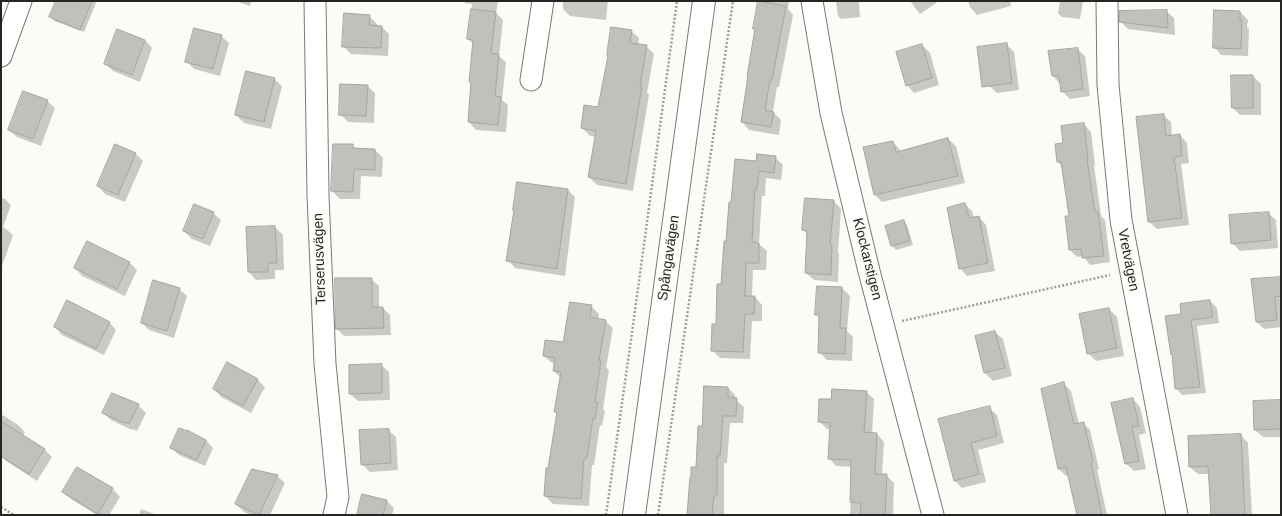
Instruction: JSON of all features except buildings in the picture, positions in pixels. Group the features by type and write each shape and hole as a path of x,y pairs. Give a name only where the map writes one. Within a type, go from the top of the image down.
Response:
{"street":[{"path":"1,56 21,1"},
{"name":"Terserusvägen","path":"315,1 318,195 325,364 338,497 334,515"},
{"path":"531,80 543,1"},
{"name":"Spångavägen","path":"634,515 704,1"},
{"name":"Klockarstigen","path":"812,1 831,113 933,515"},
{"name":"Vretvägen","path":"1107,1 1108,85 1121,220 1177,515"}],"path":[{"path":"606,515 677,1"},
{"path":"658,515 732,1"},
{"path":"884,326 1130,271"},
{"path":"1,507 14,515"}]}
